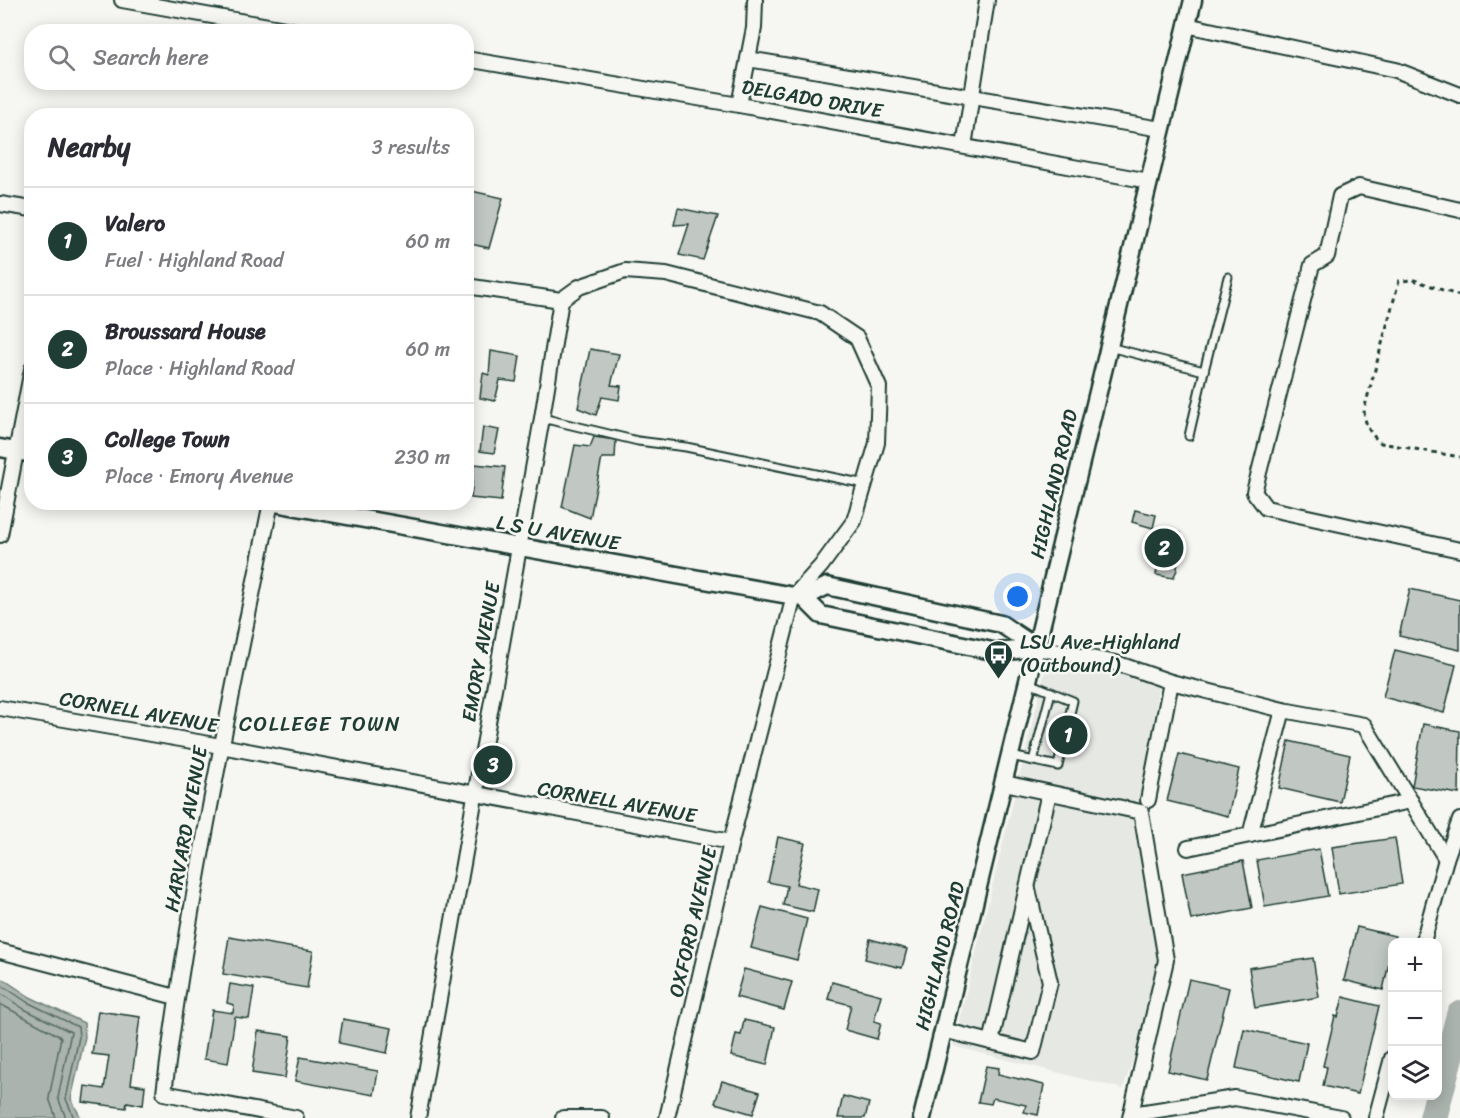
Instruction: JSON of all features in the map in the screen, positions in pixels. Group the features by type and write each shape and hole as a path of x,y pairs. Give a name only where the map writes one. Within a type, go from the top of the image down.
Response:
{"street":[{"path":"122,0 152,3 261,24"},
{"path":"738,105 754,28 755,0"},
{"path":"964,146 987,0"},
{"name":"HIGHLAND ROAD","path":"922,1118 1193,0"},
{"path":"1186,25 1396,70 1460,95"},
{"name":"DELGADO DRIVE","path":"748,59 1161,129"},
{"name":"DELGADO DRIVE","path":"474,60 738,105 1149,181"},
{"path":"1460,210 1359,188 1341,196 1327,256 1312,265 1254,492 1266,508 1460,550"},
{"path":"0,204 24,208"},
{"path":"474,287 561,300 579,287 625,272 666,274 820,313 857,338 879,387 878,443 854,521 799,597"},
{"name":"EMORY AVENUE","path":"418,1118 561,300"},
{"path":"0,448 24,453 0,535"},
{"name":"HARVARD AVENUE","path":"269,510 221,746 176,997 164,1093 296,1118"},
{"name":"L S U AVENUE","path":"309,510 799,597 821,615 997,652 1037,648"},
{"path":"799,597 827,586 1001,624 1037,648 1116,663 1171,682 1283,710 1364,725 1446,858"},
{"name":"OXFORD AVENUE","path":"667,1118 731,842 799,597"},
{"path":"1148,800 1171,682"},
{"name":"CORNELL AVENUE","path":"0,708 221,746 476,796 731,842"},
{"path":"1250,835 1283,710"},
{"path":"1004,783 1140,812 1166,960 1135,1089 1131,1116 1234,1098 1341,1118"},
{"path":"991,1042 1049,793"},
{"path":"1188,848 1411,801"},
{"path":"1424,938 1446,858 1460,820"},
{"path":"944,1030 1034,1052 1050,982 1027,885"},
{"path":"0,951 176,997"},
{"path":"1376,1118 1388,1073"},
{"path":"563,1118 602,1118"}],"lane":[{"path":"1189,436 1228,277"},
{"path":"1109,347 1204,371"},
{"path":"542,418 581,425 638,441 686,447 865,484"},
{"path":"1029,683 1073,701 1068,722"},
{"path":"1033,761 1051,692"},
{"path":"1011,756 1058,766 1061,753"}],"path":[{"path":"1460,296 1414,280 1399,281 1364,410 1368,430 1380,443 1460,457"}],"shaded area":[{"path":"1050,651 1116,663 1159,683 1141,812 1166,960 1123,1089 953,1046"}],"water":[{"path":"0,977 30,997 84,1023 85,1037 71,1099 81,1118 0,1118"}],"building":[{"path":"474,192 503,198 489,248 474,245"},
{"path":"678,208 718,216 703,260 679,255 689,224 674,225"},
{"path":"590,349 619,354 611,385 621,386 619,400 602,397 596,415 578,408"},
{"path":"491,351 520,356 516,382 500,380 495,401 480,398 483,373 489,375"},
{"path":"483,427 499,430 494,453 480,451"},
{"path":"594,437 616,440 615,458 602,458 590,518 562,507 575,445 590,447"},
{"path":"474,464 505,467 501,501 474,498"},
{"path":"1135,510 1156,515 1153,528 1132,522"},
{"path":"1159,528 1181,533 1177,570 1173,578 1156,575 1159,558 1148,556 1151,538 1157,539"},
{"path":"1410,589 1460,600 1460,650 1399,636"},
{"path":"1395,650 1456,665 1444,713 1383,697"},
{"path":"1423,724 1460,731 1459,794 1412,786"},
{"path":"1289,741 1350,755 1340,802 1279,788"},
{"path":"1179,754 1239,769 1228,816 1167,801"},
{"path":"778,837 805,843 796,884 818,889 813,912 783,905 787,886 768,882"},
{"path":"1395,838 1402,884 1339,894 1332,847"},
{"path":"1319,849 1328,896 1265,907 1257,860"},
{"path":"1243,861 1252,908 1191,920 1182,873"},
{"path":"762,907 807,919 797,960 751,948"},
{"path":"1357,927 1395,936 1395,938 1388,938 1388,968 1383,990 1344,980"},
{"path":"229,937 313,951 307,988 223,974"},
{"path":"870,939 907,949 902,968 865,959"},
{"path":"1313,958 1319,997 1255,1008 1249,968"},
{"path":"744,969 792,982 784,1010 736,997"},
{"path":"1189,979 1229,988 1207,1080 1168,1071"},
{"path":"832,982 881,995 874,1021 881,1023 877,1039 845,1030 851,1005 828,999"},
{"path":"230,984 254,988 249,1019 235,1017 228,1063 204,1059 212,1010 233,1013 234,1005 227,1003"},
{"path":"1343,997 1379,1006 1358,1094 1323,1086 1327,1067 1323,1066 1335,1016 1338,1017"},
{"path":"98,1011 140,1017 131,1084 145,1086 143,1105 127,1102 126,1108 83,1102 85,1086 104,1089 109,1056 92,1054"},
{"path":"343,1019 392,1028 387,1053 339,1043"},
{"path":"744,1020 775,1027 767,1065 731,1056 736,1034 741,1035"},
{"path":"1244,1029 1307,1043 1299,1082 1236,1068"},
{"path":"258,1031 291,1036 285,1078 252,1073"},
{"path":"300,1057 378,1071 374,1095 295,1081"},
{"path":"986,1066 999,1068 998,1074 1044,1085 1038,1115 1024,1112 1026,1105 993,1098 991,1104 978,1102"},
{"path":"722,1081 760,1092 753,1114 715,1103"},
{"path":"843,1096 869,1103 865,1118 838,1118"}],"waterway":[{"path":"1433,1118 1460,1015"}],"place":[{"name":"Broussard House","path":"1164,548"},
{"name":"LSU Ave-Highland (Outbound)","path":"999,680"},
{"name":"Valero","path":"1068,735"},
{"name":"College Town","path":"493,765"}],"district":[{"name":"COLLEGE TOWN","path":"320,724"}]}
